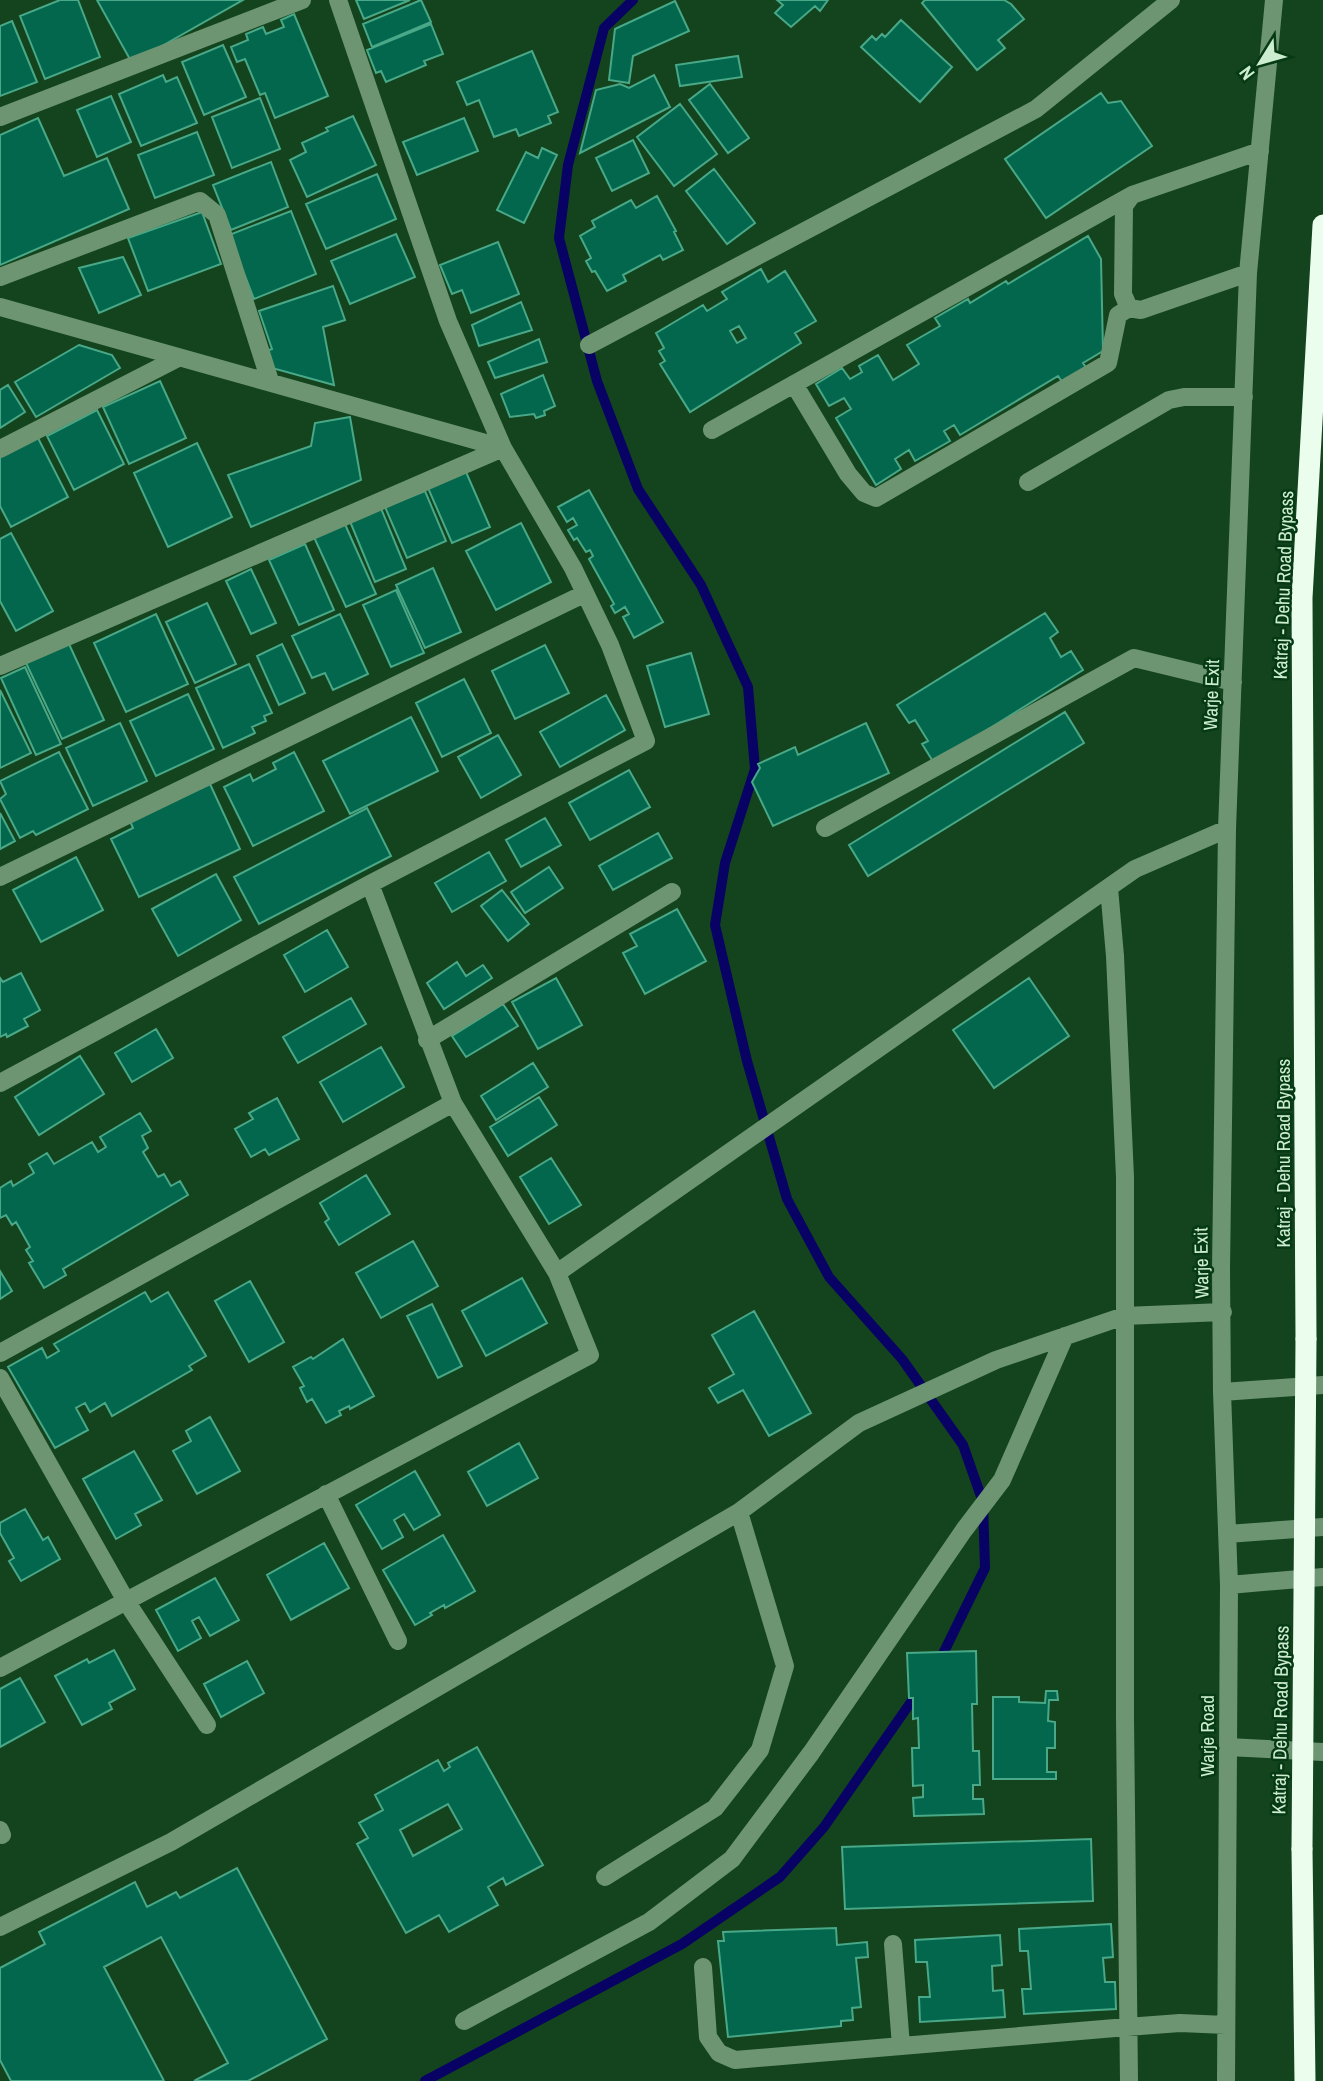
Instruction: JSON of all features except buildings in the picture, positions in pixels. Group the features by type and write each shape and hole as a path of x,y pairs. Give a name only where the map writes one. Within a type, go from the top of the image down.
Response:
{"highway":[{"name":"Katraj - Dehu Road Bypass","path":"1305,2081 1302,1849 1306,1339 1302,598 1323,225"}],"street":[{"path":"0,117 302,0"},
{"path":"0,1083 370,884 646,741 610,645 573,568 503,448 448,321 338,0"},
{"path":"589,345 1036,109 1171,0"},
{"path":"1266,0 1274,0"},
{"name":"Warje Exit","path":"1222,1392 1222,1104 1227,830 1248,272 1274,0"},
{"path":"712,430 1132,195 1260,151"},
{"path":"1129,308 1123,294 1124,206 1132,195"},
{"path":"0,277 200,201 217,215 270,381"},
{"path":"794,384 848,474 863,493 876,498 1108,363 1118,315 1129,308 1141,310 1248,272"},
{"path":"0,307 503,448"},
{"path":"0,449 178,358"},
{"path":"1028,481 1169,400 1184,397 1244,397"},
{"path":"0,666 503,448"},
{"path":"0,877 584,594"},
{"path":"825,828 1134,658 1233,681"},
{"path":"557,1273 1135,869 1227,830"},
{"path":"0,1668 590,1355 557,1273 453,1103 370,884"},
{"path":"1109,888 1115,957 1125,1177 1129,2081"},
{"path":"427,1040 671,892"},
{"path":"0,1353 453,1103"},
{"path":"0,1927 171,1842 739,1512 859,1423 996,1360 1124,1316 1223,1312"},
{"path":"464,2021 649,1922 732,1858 811,1753 964,1530 1002,1480 1065,1336"},
{"path":"0,1378 126,1601 207,1725"},
{"path":"1222,1392 1323,1385"},
{"name":"Warje Road","path":"1222,1392 1229,1585 1226,2081"},
{"path":"326,1494 398,1641"},
{"path":"606,1877 715,1808 760,1750 785,1666 739,1512"},
{"path":"1227,1534 1323,1527"},
{"path":"1229,1585 1323,1577"},
{"path":"1228,1747 1323,1752"},
{"path":"893,1944 901,2046"},
{"path":"703,1967 708,2037 719,2053 735,2060 1180,2023 1226,2025"}],"waterway":[{"path":"633,0 604,28 568,165 559,238 597,381 638,489 701,585 748,687 755,769 725,863 715,925 747,1061 787,1199 829,1277 902,1359 963,1445 983,1502 985,1568 938,1664"},
{"path":"425,2081 682,1944 780,1877 824,1827 920,1689"}]}
